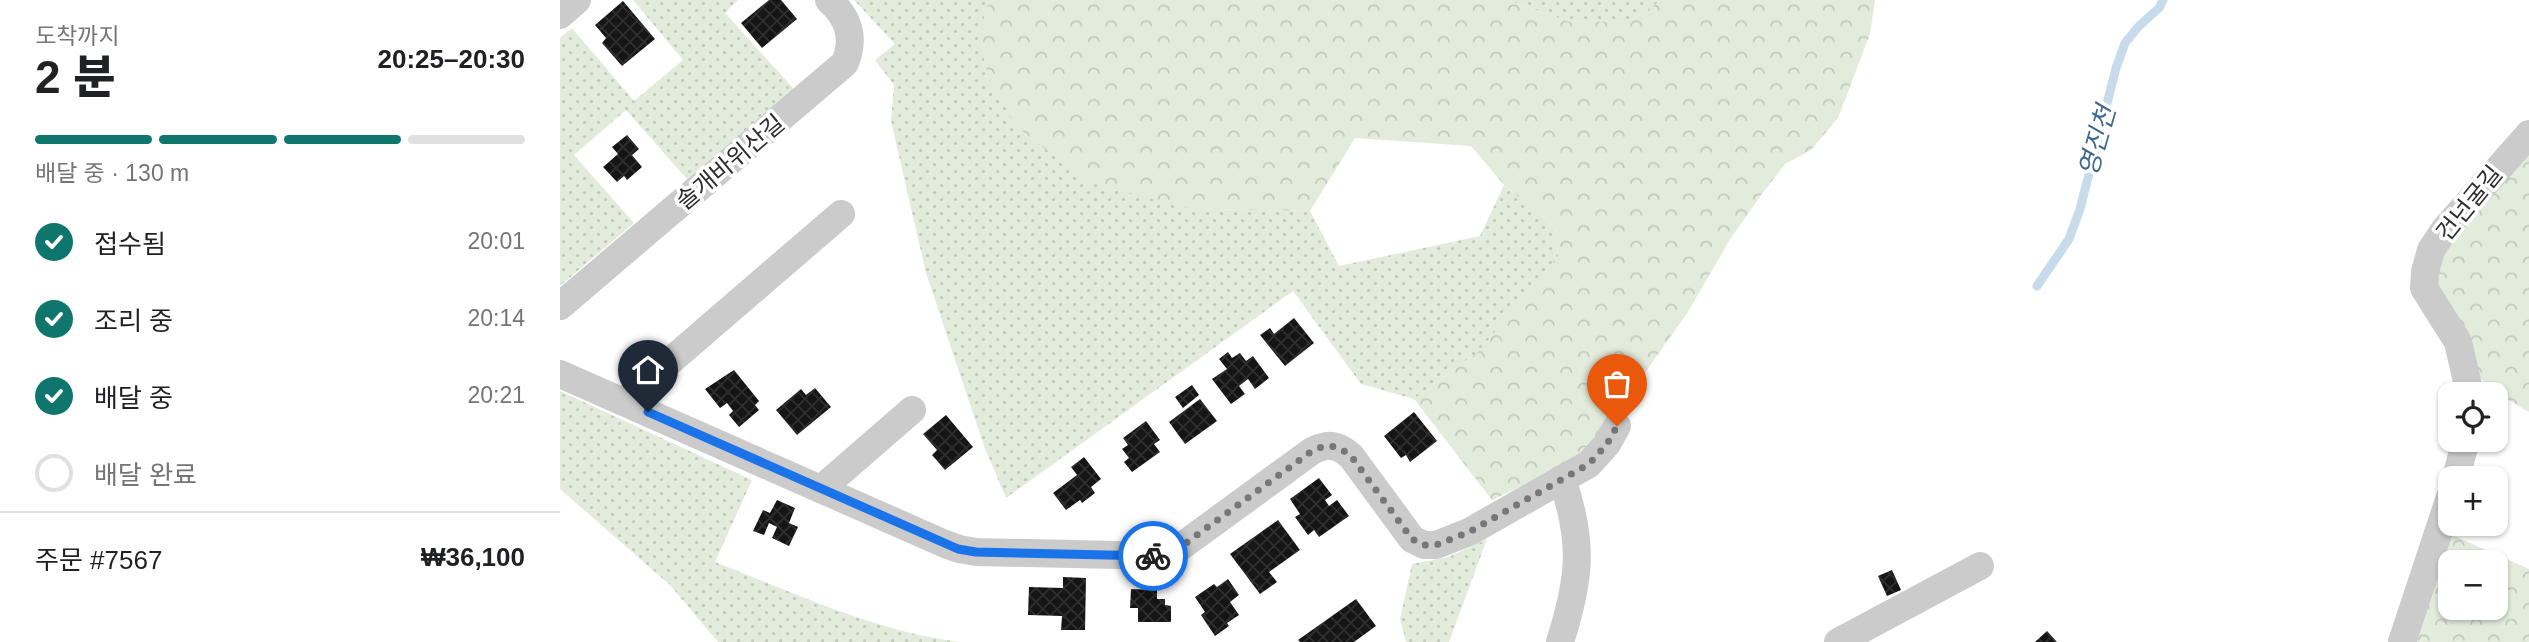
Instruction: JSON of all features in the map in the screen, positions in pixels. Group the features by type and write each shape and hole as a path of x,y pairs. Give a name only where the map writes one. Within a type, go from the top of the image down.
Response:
{"lane":[{"path":"560,15 577,0"},
{"name":"솔개바위산길","path":"560,306 845,63 851,34 845,18 829,0"},
{"name":"건넌굴길","path":"2467,382 2458,342 2424,288 2425,272 2431,250 2445,229 2529,134"},
{"path":"624,401 841,214"},
{"path":"560,374 958,549 976,552 1162,556 1175,551 1322,446 1332,445 1351,456 1412,539 1423,545 1436,545 1469,532 1589,464 1599,455 1617,426"},
{"path":"821,489 912,410"},
{"path":"1560,642 1577,578 1578,552 1575,525 1562,479"},
{"path":"2402,642 2438,533"},
{"path":"1838,642 1980,566"}],"green space":[{"path":"633,0 738,0 725,13 794,89 687,179 626,110 574,155 634,223 560,286 560,38 572,28 634,101 683,60"},
{"path":"854,0 994,0 986,7 1192,209 1310,211 1339,266 1480,236 1504,185 1555,227 1558,257 1479,351 1414,399 1361,384 1293,291 1006,498 984,446 926,273 891,121 894,85 875,60 895,44"},
{"path":"994,0 1507,0 1570,22 1630,21 1662,0 1875,0 1870,34 1838,118 1811,150 1785,164 1761,195 1729,241 1688,312 1622,405 1578,457 1492,500 1414,399 1479,351 1558,256 1555,227 1504,185 1471,146 1355,138 1310,211 1192,209 1087,182 1016,126 990,82 979,40 986,7"},
{"path":"1507,0 1662,0 1630,21 1570,22"},
{"path":"2529,148 2529,412 2508,400 2508,382 2484,382 2476,371 2436,281 2440,250"},
{"path":"560,391 752,480 715,562 865,620 927,637 959,642 718,642 670,585 560,489"},
{"path":"2449,536 2486,550 2444,550"},
{"path":"1487,539 1449,642 1406,642 1400,619 1412,564 1448,557"},
{"path":"2508,560 2529,569 2529,642 2412,642 2438,568 2438,620 2508,620"}],"building":[{"path":"769,0 781,0 797,19 762,48 741,23"},
{"path":"623,1 655,39 622,66 602,43 606,38 595,25"},
{"path":"627,135 639,149 632,155 642,167 627,180 624,176 617,182 603,167 618,154 612,147"},
{"path":"1294,318 1314,343 1285,366 1260,335 1270,328 1274,334"},
{"path":"1228,352 1232,358 1240,353 1246,361 1253,356 1269,378 1255,389 1248,379 1239,386 1245,394 1231,404 1212,379 1227,369 1219,359"},
{"path":"734,370 759,401 755,405 759,410 739,427 729,415 733,411 727,403 720,408 705,389"},
{"path":"1192,385 1199,395 1183,408 1175,397"},
{"path":"815,388 831,407 797,435 776,410 801,389 806,395"},
{"path":"1200,399 1217,421 1185,444 1169,422"},
{"path":"1414,412 1437,441 1410,462 1406,455 1401,458 1384,436"},
{"path":"946,415 973,447 945,470 932,455 937,450 923,434"},
{"path":"1146,421 1160,440 1154,444 1160,452 1132,472 1124,462 1129,458 1122,449 1128,445 1123,438"},
{"path":"1084,457 1101,479 1091,487 1095,493 1066,510 1053,493 1077,475 1071,467"},
{"path":"1319,478 1332,495 1325,500 1329,506 1337,500 1349,516 1319,537 1314,530 1308,535 1295,517 1300,514 1290,499"},
{"path":"777,500 795,508 789,523 798,527 789,546 772,538 777,527 769,523 764,535 753,531 763,510 770,513"},
{"path":"1278,520 1300,550 1269,572 1277,582 1260,594 1230,554"},
{"path":"1892,570 1901,590 1887,596 1878,576"},
{"path":"1063,577 1086,578 1085,630 1061,630 1062,616 1028,615 1029,587 1063,588"},
{"path":"1228,579 1239,595 1230,602 1239,615 1215,636 1201,615 1205,612 1195,597 1214,584 1217,587"},
{"path":"1131,589 1157,590 1157,599 1165,599 1165,605 1171,606 1171,622 1138,622 1138,608 1130,608"},
{"path":"1356,599 1376,626 1354,642 1298,640"},
{"path":"2047,631 2057,642 2035,642"}],"waterway":[{"name":"영진천","path":"2037,286 2069,239 2080,209 2116,68 2125,43 2159,8 2163,0"}],"way so far":[{"path":"1153,556 1175,551 1312,451 1332,445 1351,456 1412,539 1423,545 1436,545 1469,532 1589,464 1599,455 1617,426"}],"route":[{"path":"648,412 958,549 976,552 1153,556"}]}
